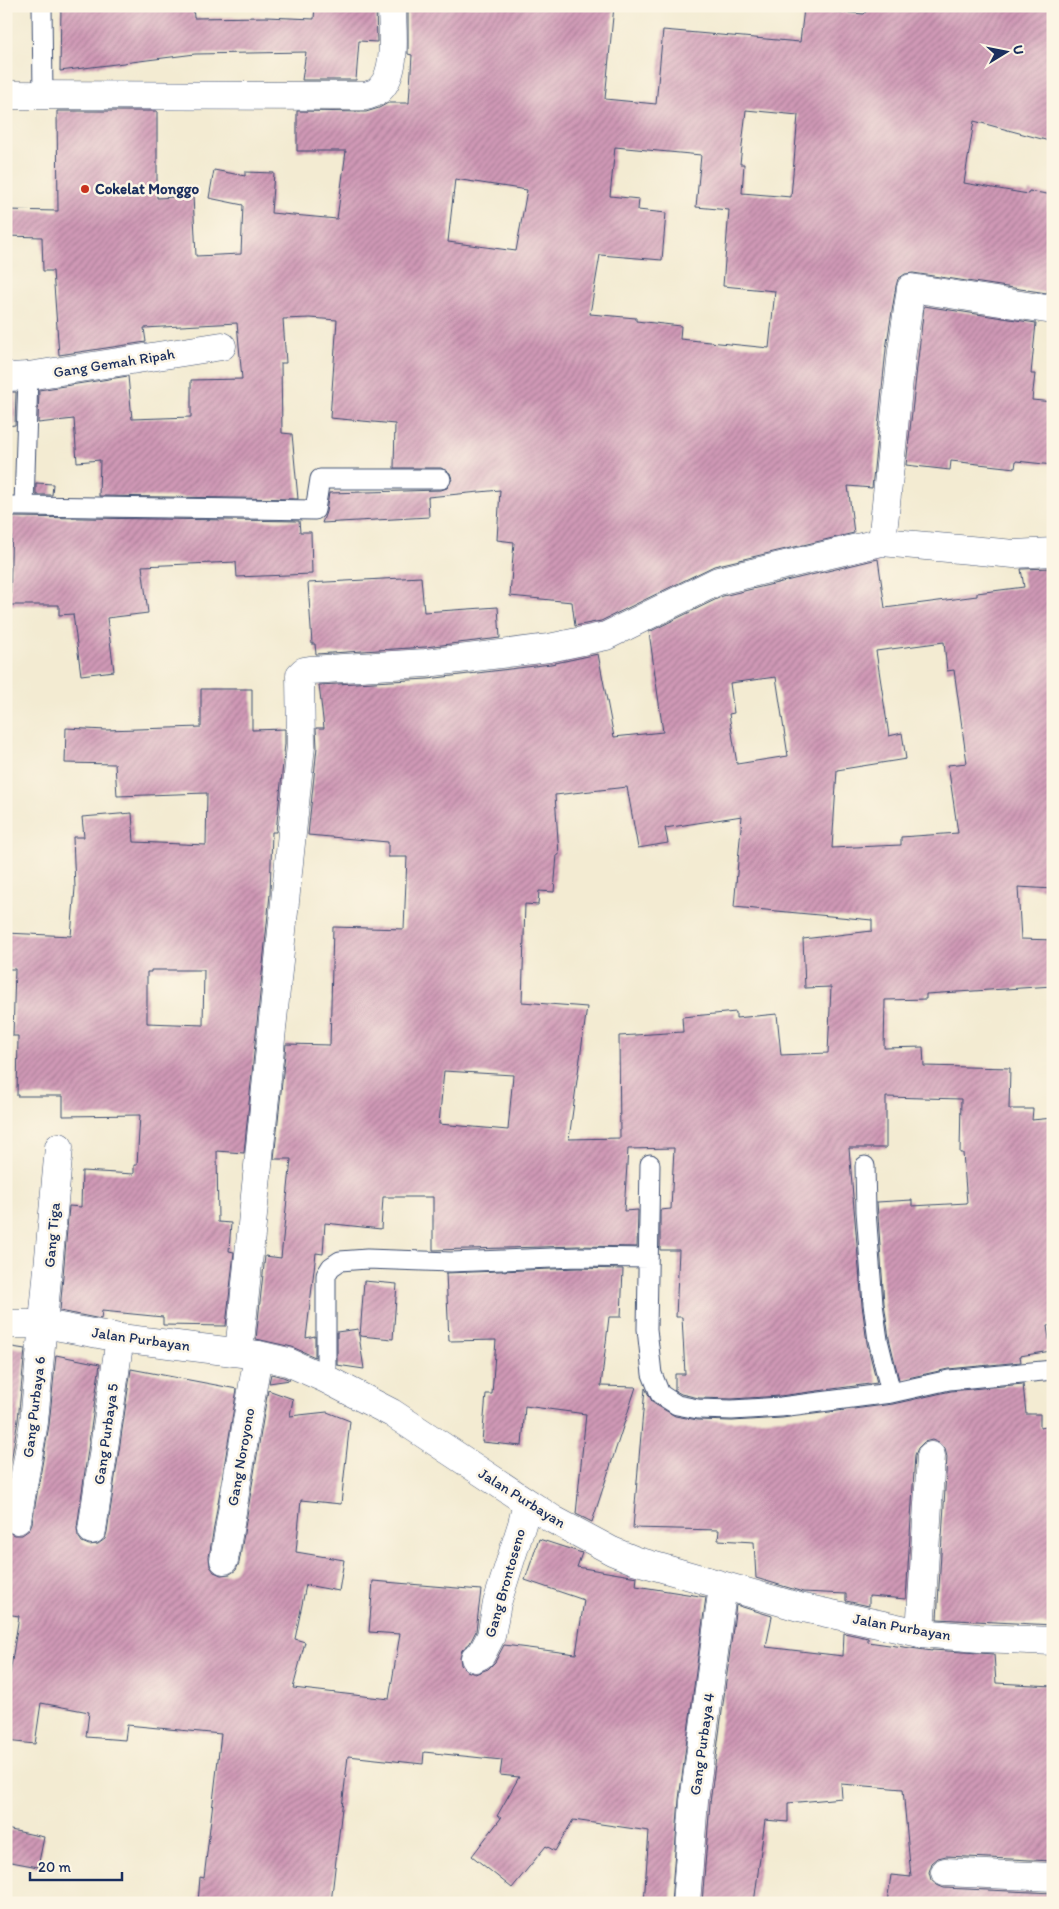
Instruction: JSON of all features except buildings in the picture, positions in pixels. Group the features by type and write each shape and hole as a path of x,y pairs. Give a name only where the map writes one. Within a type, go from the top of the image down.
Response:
{"street":[{"path":"6,95 366,96 380,91 388,79 392,63 392,6"},
{"path":"1053,310 911,288 902,352 882,542 1014,554 1053,552"},
{"name":"Gang Gemah Ripah","path":"17,376 222,346"},
{"name":"Gang Noroyono","path":"224,1560 249,1353 300,754 300,675 304,671 310,670 426,663 549,648 606,636 718,581 882,542"},
{"name":"Gang Tiga","path":"44,1324 59,1147"},
{"name":"Jalan Purbayan","path":"6,1324 44,1324 120,1338 249,1353 288,1362 392,1413 554,1520 612,1551 634,1560 799,1607 920,1633 1053,1641"},
{"name":"Gang Purbaya 6","path":"17,1520 34,1422 44,1324"},
{"name":"Gang Purbaya 5","path":"92,1530 120,1338"},
{"path":"920,1633 931,1456"},
{"name":"Gang Brontoseno","path":"475,1658 481,1655 491,1636 497,1603 527,1502"},
{"name":"Gang Purbaya 4","path":"686,1903 694,1801 723,1586"},
{"path":"945,1872 1053,1877"}],"lane":[{"path":"42,6 43,96"},
{"path":"17,376 15,506 315,510 320,479 441,480"},
{"path":"650,1164 647,1329 652,1374 660,1394 677,1406 732,1410 771,1408 891,1393 949,1380 1053,1370"},
{"path":"865,1166 866,1211 873,1304 878,1340 891,1393"},
{"path":"326,1379 326,1275 331,1267 340,1261 367,1259 451,1262 578,1257 648,1258"}],"place":[{"name":"Cokelat Monggo","path":"85,189"}]}
